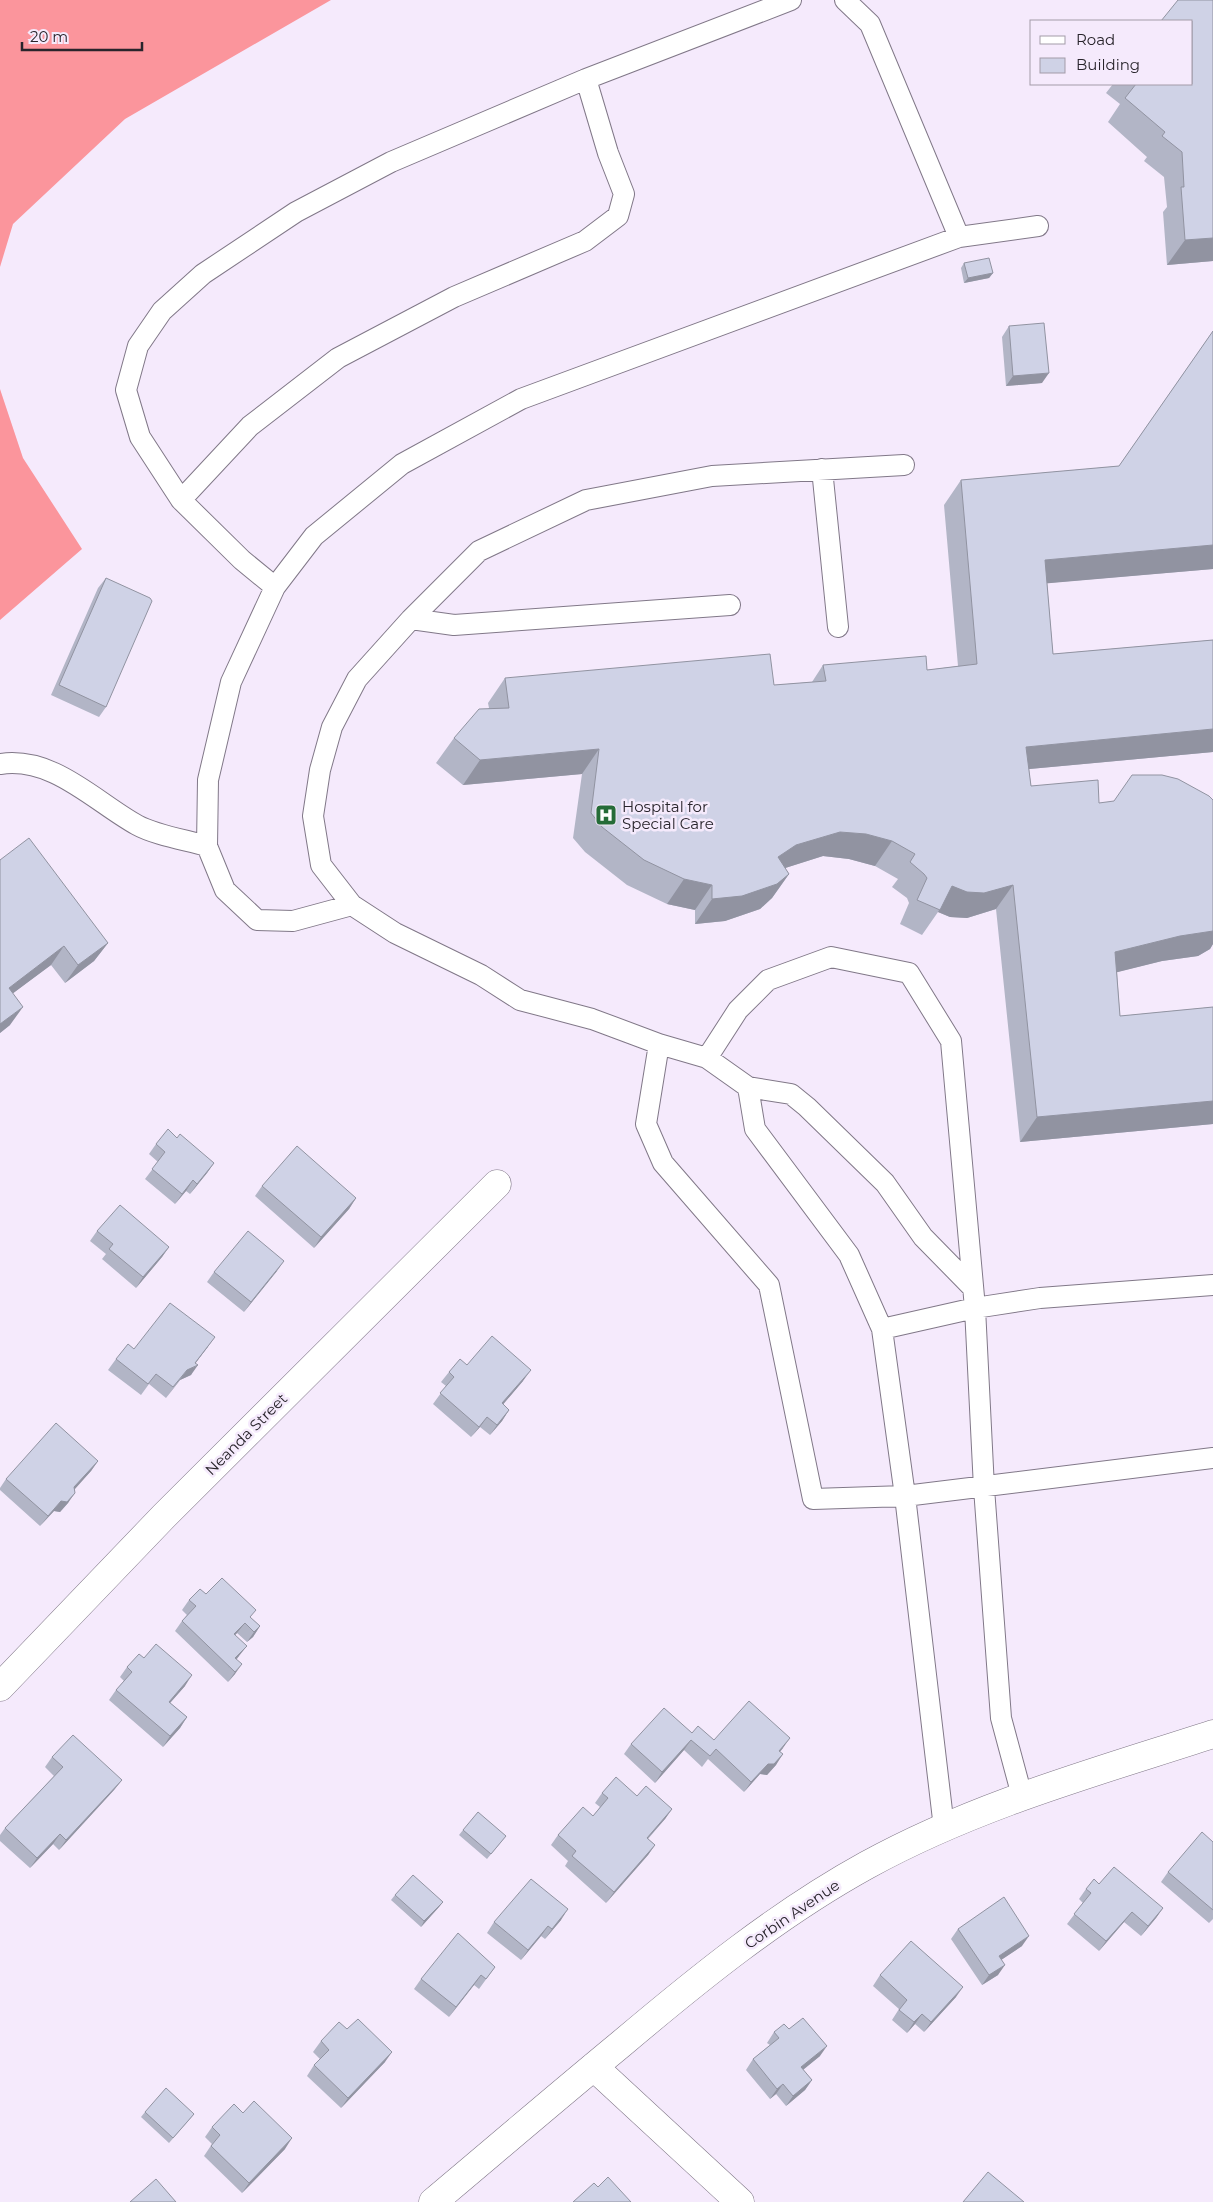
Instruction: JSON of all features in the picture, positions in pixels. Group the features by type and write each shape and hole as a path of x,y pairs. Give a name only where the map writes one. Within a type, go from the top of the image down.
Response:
{"main road":[{"name":"Neanda Street","path":"0,1687 164,1516 496,1184"},
{"name":"Corbin Avenue","path":"433,2202 684,1990 798,1908 867,1865 944,1828 1022,1796 1213,1734"},
{"path":"594,2067 740,2202"}],"lane":[{"path":"275,587 242,560 181,500 140,437 126,390 138,346 162,311 203,274 296,212 391,162 586,79 791,0"},
{"path":"845,0 870,24 959,237"},
{"path":"181,500 250,426 338,358 454,297 584,241 618,216 624,194 608,153 586,79"},
{"path":"352,905 294,920 257,920 225,890 207,846 208,780 231,682 275,587 314,536 402,464 521,399 959,237 1038,226"},
{"path":"904,465 712,476 586,500 479,551 411,619 356,679 332,727 320,770 314,816 321,865 352,905 395,933 481,975 520,1000 592,1019 659,1044 707,1058 748,1087 791,1094 807,1107 885,1183 923,1238 972,1287"},
{"path":"822,469 838,627"},
{"path":"411,619 454,625 730,605"},
{"path":"0,764 25,763 58,774 139,826 207,846"},
{"path":"707,1058 738,1010 768,980 831,957 909,973 951,1041 975,1308 984,1488 1001,1718 1022,1796"},
{"path":"659,1044 646,1124 663,1163 769,1285 813,1499 905,1496 984,1488 1213,1458"},
{"path":"748,1087 755,1129 849,1255 882,1329 905,1496 944,1828"},
{"path":"882,1329 975,1308 1040,1298 1213,1285"}],"shaded area":[{"path":"0,0 331,0 125,119 13,224 0,267"},
{"path":"0,389 23,458 82,549 0,620"}],"building":[{"path":"1178,0 1213,0 1213,238 1185,240 1181,187 1184,187 1182,152 1162,136 1165,132 1125,98 1135,85 1193,85 1193,20 1162,20"},
{"path":"989,258 993,273 968,278 964,263"},
{"path":"1044,323 1049,373 1013,376 1009,326"},
{"path":"1213,331 1213,545 1045,560 1053,654 1213,640 1213,729 1026,747 1031,786 1098,780 1099,803 1114,801 1132,775 1162,775 1178,779 1213,800 1213,931 1180,936 1115,952 1120,1016 1213,1007 1213,1101 1037,1117 1013,885 984,893 967,892 952,886 940,910 917,900 927,878 910,862 915,854 892,841 866,834 840,832 796,845 778,857 789,874 777,884 742,896 712,899 712,885 684,879 644,860 602,827 591,813 599,749 480,760 454,738 479,709 509,708 505,678 770,654 774,685 826,681 823,665 926,656 927,670 977,664 961,480 1119,466"},
{"path":"106,578 150,598 152,601 106,707 59,685"},
{"path":"29,838 108,943 78,965 64,946 9,988 23,1007 0,1024 0,860"},
{"path":"168,1129 177,1138 180,1134 214,1163 197,1184 193,1180 182,1194 152,1169 165,1152 156,1144"},
{"path":"297,1146 356,1198 321,1237 262,1186"},
{"path":"120,1205 169,1247 143,1277 109,1249 113,1244 97,1231"},
{"path":"248,1231 284,1261 251,1302 214,1272"},
{"path":"170,1303 215,1337 195,1363 198,1365 187,1370 173,1387 156,1374 148,1384 116,1359 128,1344 134,1349"},
{"path":"492,1336 531,1370 502,1403 509,1410 497,1425 487,1417 479,1427 440,1393 454,1377 449,1372 460,1359 467,1365"},
{"path":"56,1423 98,1461 74,1487 75,1493 67,1502 61,1501 48,1516 6,1479"},
{"path":"222,1578 256,1610 250,1617 260,1626 254,1632 245,1623 234,1634 247,1646 235,1658 242,1664 235,1672 182,1621 196,1606 189,1600 200,1589 206,1594"},
{"path":"156,1644 192,1675 169,1702 187,1717 170,1736 116,1690 132,1672 127,1667 139,1654 144,1658"},
{"path":"749,1701 790,1738 779,1751 783,1754 774,1764 768,1764 751,1782 716,1749 710,1756 691,1740 662,1772 631,1744 664,1708 692,1733 698,1726 714,1740"},
{"path":"73,1735 122,1780 66,1840 60,1834 37,1858 5,1828 63,1767 52,1757"},
{"path":"616,1777 637,1796 646,1786 672,1809 647,1838 655,1845 614,1892 572,1856 576,1851 558,1835 583,1807 593,1816 608,1798 602,1793"},
{"path":"478,1812 506,1836 491,1854 463,1830"},
{"path":"1202,1832 1213,1842 1213,1910 1168,1872"},
{"path":"1114,1867 1163,1908 1148,1926 1132,1912 1106,1941 1074,1914 1091,1893 1086,1889 1094,1879 1099,1884"},
{"path":"413,1875 443,1902 424,1921 395,1895"},
{"path":"531,1879 568,1909 552,1929 548,1926 528,1950 494,1922"},
{"path":"1004,1897 1029,1936 999,1956 1005,1965 989,1975 958,1929"},
{"path":"458,1933 495,1967 486,1979 481,1975 456,2007 421,1979"},
{"path":"911,1941 963,1987 931,2022 922,2014 914,2022 899,2010 907,2000 880,1975"},
{"path":"803,2018 827,2046 801,2067 812,2080 793,2096 783,2084 777,2089 753,2059 779,2038 774,2032 784,2024 789,2029"},
{"path":"358,2019 392,2052 348,2098 314,2065 329,2050 321,2041 339,2022 347,2029"},
{"path":"166,2088 194,2114 173,2138 145,2112"},
{"path":"254,2101 292,2138 249,2183 211,2146 220,2135 212,2127 234,2104 243,2113"},
{"path":"988,2172 1024,2202 963,2202"},
{"path":"608,2177 631,2202 573,2202 594,2183 598,2187"},
{"path":"156,2179 176,2202 130,2202"}],"place":[{"name":"Hospital for Special Care","path":"606,815"}]}
